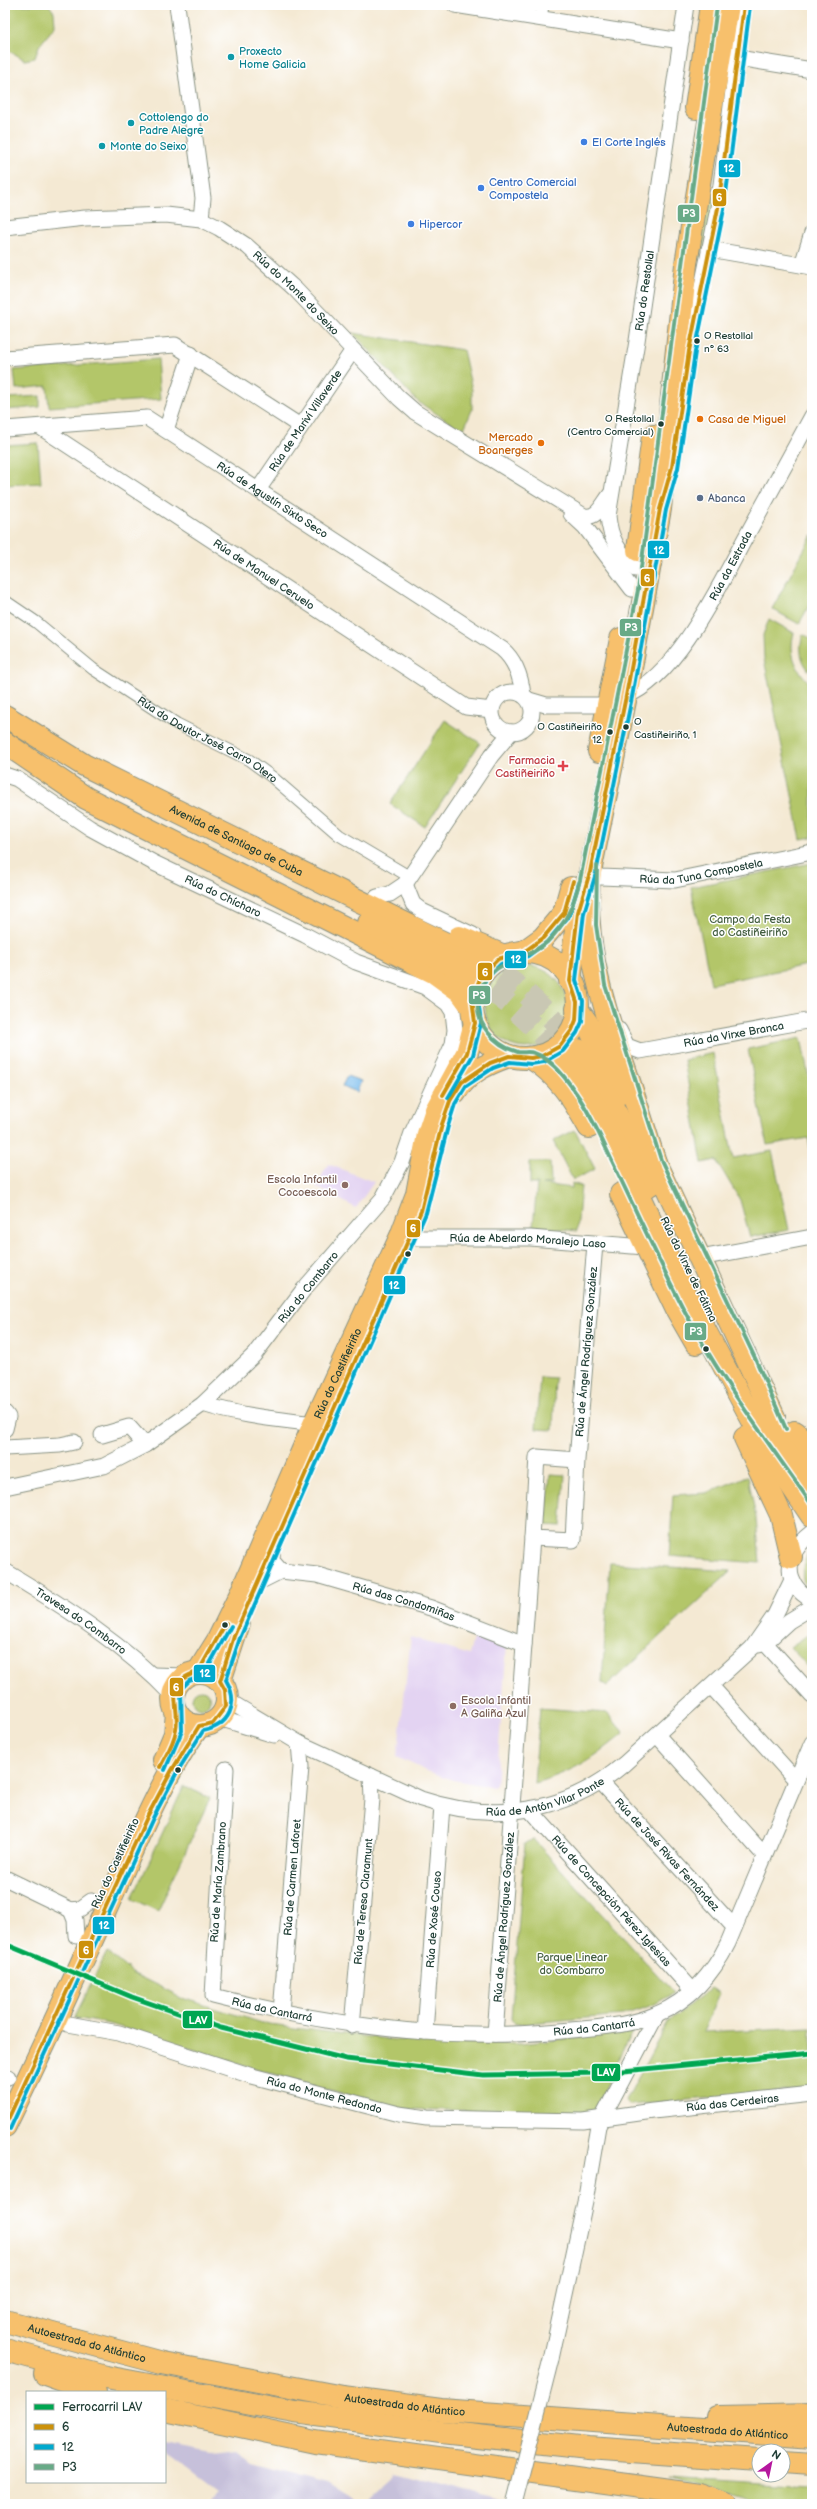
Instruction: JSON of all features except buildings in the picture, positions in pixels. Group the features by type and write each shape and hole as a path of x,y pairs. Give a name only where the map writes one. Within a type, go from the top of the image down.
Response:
{"main road":[{"path":"633,579 674,262 711,5"},
{"path":"617,700 660,508 686,264 711,105 728,49 738,8"},
{"name":"Rúa do Castiñeiriño","path":"570,981 578,912 590,872 617,700 633,579"},
{"name":"Rúa do Castiñeiriño","path":"5,2099 173,1739 177,1685 192,1674 218,1640 241,1593 411,1211 417,1194 428,1134 436,1110 467,1054 474,1015 476,986 480,976 486,969 543,938 564,913 617,700"},
{"name":"Avenida de Santiago de Cuba","path":"5,716 84,765 468,964 5,742"},
{"path":"33,733 104,762 469,942 516,953"},
{"path":"5,742 86,798 435,973 460,991 474,1015"},
{"path":"590,872 590,926 599,986 612,1032 655,1162"},
{"name":"Rúa do Castiñeiriño","path":"474,1015 485,1039 499,1051 509,1056 531,1058 542,1056 560,1046 572,1030 577,1009 570,981 562,968 552,960 539,954 516,953"},
{"path":"577,1009 587,1023 750,1361 784,1445"},
{"name":"Rúa do Castiñeiriño","path":"222,1700 234,1636 255,1584 410,1238 425,1201 435,1150 450,1100 471,1075 490,1062 509,1056"},
{"name":"Rúa da Virxe de Fátima","path":"572,1056 585,1088 609,1133 680,1283 784,1445 806,1490 812,1516"},
{"path":"531,1058 548,1068 572,1097 593,1134 645,1247 677,1310 716,1377 772,1492 781,1515 791,1557"},
{"path":"716,1377 784,1445 812,1458"},
{"path":"297,1492 298,1480 312,1434 335,1404"},
{"path":"784,1445 812,1447"},
{"path":"175,1705 190,1724 199,1726 206,1725 222,1700 214,1676 192,1674"},
{"name":"Rúa do Castiñeiriño","path":"5,2126 57,2020 151,1808 199,1726"},
{"name":"Autoestrada do Atlántico","path":"5,2321 162,2363 343,2397 441,2410 812,2437"},
{"name":"Autoestrada do Atlántico","path":"5,2350 106,2377 295,2412 441,2432 580,2448 751,2459"},
{"path":"5,2358 92,2391"},
{"path":"244,2378 478,2404 615,2414 743,2418 812,2415"},
{"path":"166,2410 315,2442 698,2495 725,2504"},
{"path":"791,2463 812,2464"}],"street":[{"path":"177,5 203,198 201,220"},
{"path":"455,5 542,12 681,41"},
{"name":"Rúa do Restollal","path":"633,579 610,532 608,516 610,495 637,340 686,5"},
{"path":"728,49 812,70"},
{"path":"711,194 728,49"},
{"path":"660,508 672,468 689,351 718,208 728,49"},
{"path":"711,105 724,84"},
{"name":"Rúa do Monte do Seixo","path":"5,227 140,215 201,220 226,232 247,246 295,289 415,412 542,491 589,517 597,514 610,495"},
{"path":"709,249 809,265 812,233"},
{"path":"5,358 175,345 300,426"},
{"name":"Rúa de Mariví Villaverde","path":"258,490 353,350"},
{"path":"166,430 191,354"},
{"name":"Rúa da Estrada","path":"617,700 640,691 659,673 691,634 806,440 812,416"},
{"name":"Rúa de Agustín Sixto Seco","path":"5,429 147,418 502,649 520,675 526,698"},
{"name":"Rúa de Manuel Ceruelo","path":"40,427 466,707 492,710"},
{"name":"Rúa do Monte do Seixo","path":"542,491 585,527 633,579"},
{"name":"Rúa do Doutor José Carro Otero","path":"5,601 36,622 92,669 178,724 249,760 272,777 339,836 408,881"},
{"path":"506,693 513,673 513,664"},
{"path":"492,756 497,736 497,724 492,710 498,698 506,693 516,692 526,698 546,705 617,700"},
{"path":"526,698 532,715"},
{"path":"497,724 504,730 511,732 524,728 532,715 546,705"},
{"path":"377,897 390,894 408,881 492,756 511,732"},
{"name":"Rúa do Chícharo","path":"5,775 17,779 90,828 154,864 305,935 356,962 425,987 448,1004 452,1012 456,1030 453,1044 412,1133 402,1162"},
{"name":"Rúa da Tuna Compostela","path":"590,872 601,877 675,880 812,852"},
{"path":"408,881 413,904 422,911 516,953"},
{"name":"Rúa da Virxe Branca","path":"594,954 603,968 621,1038 627,1046 640,1051 655,1050 812,1020"},
{"name":"Rúa da Virxe Branca","path":"630,1085 630,1064 636,1057 655,1050"},
{"name":"Rúa do Combarro","path":"5,1486 104,1466 145,1445 203,1404 254,1355 304,1290 383,1198 402,1162"},
{"path":"700,1258 812,1236"},
{"name":"Rúa de Abelardo Moralejo Laso","path":"410,1238 530,1238 645,1247"},
{"name":"Rúa de Ángel Rodríguez González","path":"532,1538 573,1540 577,1460 595,1244"},
{"path":"203,1404 226,1412 291,1423 312,1434"},
{"path":"5,1413 8,1417 5,1429"},
{"path":"102,1435 129,1427 145,1445"},
{"path":"5,1448 60,1445 74,1442"},
{"name":"Rúa de Ángel Rodríguez González","path":"495,2034 537,1457 577,1460"},
{"path":"812,1533 805,1538 791,1557 792,1580 805,1596 812,1600"},
{"path":"255,1584 281,1571 272,1561 273,1544"},
{"name":"Travesa do Combarro","path":"5,1571 54,1600 153,1675 175,1705"},
{"name":"Rúa das Condomiñas","path":"281,1571 317,1575 431,1608 524,1644"},
{"name":"Rúa de Antón Vilar Ponte","path":"759,1645 792,1580"},
{"name":"Rúa de Antón Vilar Ponte","path":"222,1700 299,1743 442,1806 468,1811 511,1812 530,1810 564,1801 601,1782 759,1645 789,1621 812,1607"},
{"path":"759,1645 812,1695"},
{"path":"153,1675 192,1674"},
{"path":"711,1686 796,1780"},
{"path":"657,1735 764,1854"},
{"name":"Rúa da Cantarrá","path":"213,1996 281,2012 352,2026 425,2032 495,2034 549,2032 632,2023 657,2014 693,1992 720,1959 812,1742"},
{"name":"Rúa de Carmen Laforet","path":"281,2012 300,1767 299,1743"},
{"name":"Rúa de María Zambrano","path":"213,1996 226,1769"},
{"name":"Rúa de Teresa Claramunt","path":"352,2026 372,1799 371,1776"},
{"name":"Rúa de José Rivas Fernández","path":"601,1782 734,1928"},
{"name":"Rúa de Xosé Couso","path":"425,2032 442,1806"},
{"name":"Rúa de Concepción Pérez Iglesias","path":"530,1810 693,1992"},
{"path":"5,1878 71,1910 80,1909 91,1901"},
{"path":"71,1910 75,1920 76,1936"},
{"path":"514,2504 551,2360 601,2119 657,2014"},
{"name":"Rúa do Monte Redondo","path":"57,2020 68,2024 119,2032 252,2076 399,2114 427,2118 478,2120 583,2121 653,2111"},
{"name":"Rúa das Cerdeiras","path":"653,2111 812,2094"}],"shaded area":[{"name":"Escola Infantil Cocoescola","path":"328,1164 374,1182 356,1208 316,1187"},
{"name":"Escola Infantil A Galiña Azul","path":"475,1631 507,1643 496,1785 493,1787 453,1780 427,1771 397,1757 411,1637 469,1655"},
{"path":"166,2444 211,2453 237,2450 250,2460 326,2480 362,2503 396,2473 507,2503 211,2504 219,2493 166,2454"}],"green space":[{"path":"5,5 49,5 54,12 55,26 39,46 35,58 25,60 5,48"},
{"path":"706,196 715,198 702,260 695,260"},
{"path":"353,333 463,350 472,390 472,410 463,431 417,401"},
{"path":"158,359 161,399 49,407 47,386 16,389 14,370"},
{"path":"5,380 8,398 40,396 40,407 5,410"},
{"path":"38,443 41,483 5,485 5,445"},
{"path":"812,535 812,600 799,624 772,609"},
{"path":"769,619 794,633 792,648 795,661 806,680 812,685 812,837 801,839 764,659 763,635"},
{"path":"803,634 812,639 812,674 803,661 801,645"},
{"path":"445,720 480,743 425,827 390,804"},
{"name":"Campo da Festa do Castiñeiriño","path":"812,863 812,964 711,984 691,887"},
{"path":"526,966 542,969 555,978 564,991 567,1007 564,1023 555,1036 542,1045 526,1048 510,1045 497,1036 488,1023 485,1007 488,991 497,978 510,969"},
{"path":"801,1038 812,1093 812,1156 808,1138 767,1145 748,1049"},
{"path":"713,1053 733,1158 772,1151 789,1230 750,1237 740,1200 716,1160 702,1163 684,1060"},
{"path":"575,1130 595,1169 573,1180 553,1141"},
{"path":"530,1162 550,1162 551,1183 542,1184 572,1188 572,1183 581,1186 577,1231 533,1226 537,1184 530,1184"},
{"path":"540,1377 555,1378 553,1430 536,1429"},
{"path":"550,1474 565,1475 561,1526 546,1525"},
{"path":"748,1476 756,1518 760,1563 669,1556 673,1495 706,1493"},
{"path":"812,1542 812,1591 807,1587 804,1581 803,1569"},
{"path":"610,1563 731,1571 607,1686 602,1682"},
{"path":"812,1632 812,1671 790,1647"},
{"path":"201,1690 205,1691 209,1695 209,1703 205,1707 201,1708 197,1707 193,1703 192,1699 193,1695 197,1691"},
{"path":"540,1708 607,1713 624,1733 582,1764 548,1779 534,1783"},
{"path":"184,1786 210,1798 158,1911 132,1899"},
{"name":"Parque Linear do Combarro","path":"533,1839 674,1993 653,2005 623,2015 515,2024 511,2019 525,1844"},
{"path":"107,1952 132,1973 185,1999 269,2025 396,2040 520,2044 632,2031 594,2110 582,2113 404,2109 310,2085 110,2024 74,2018"},
{"path":"711,1988 720,1993 703,2032 812,2027 812,2089 630,2105 625,2101 668,2022"},
{"path":"668,2478 812,2487 812,2504 761,2504"}],"water":[{"path":"347,1076 361,1081 357,1092 342,1086"}],"tunnel":[{"path":"473,957 504,976 531,998 555,1022 578,1050"},
{"path":"464,971 493,991 518,1012 566,1061"}],"rail line":[{"name":"LAV","path":"5,1944 132,1997 221,2028 346,2059 483,2075 602,2073 812,2053"}],"transit line":[{"name":"6","path":"5,2126 148,1815 172,1770 199,1726 213,1723 226,1706 225,1690 220,1681 234,1636 421,1211 442,1124 450,1101 462,1082 490,1063 509,1056 531,1058 542,1056 560,1046 572,1030 576,1020 577,1002 570,981 578,912 590,872 626,696 660,509 672,467 689,351 718,208 744,5"},
{"name":"P3","path":"717,6 638,590 580,880 572,906 560,928 538,949 496,969 488,976 482,986 478,1000 478,1009 483,1025 494,1039 502,1045 518,1052 532,1052 541,1056 553,1064 576,1093 596,1127 664,1271 696,1332 727,1383 812,1505"},
{"name":"12","path":"10,2129 153,1818 177,1772 203,1731 220,1724 230,1713 232,1697 226,1680 240,1638 426,1213 455,1104 466,1086 493,1068 510,1062 531,1064 544,1062 563,1051 577,1033 582,1022 583,1001 576,980 584,913 596,873 632,697 666,510 678,468 695,352 724,209 750,6"},
{"name":"P3","path":"597,866 596,925 605,985 661,1160 755,1358 786,1429"},
{"name":"6","path":"443,1095 467,1053 475,1023 472,999 481,976 498,959 525,951 543,938 564,913 573,881"},
{"name":"12","path":"448,1098 473,1055 481,1023 478,1000 486,979 501,964 528,956 547,942 569,916 579,883"},
{"name":"6","path":"160,1767 175,1735 177,1720 175,1695 176,1688 180,1681 187,1676 198,1672 226,1623"},
{"name":"12","path":"165,1770 182,1731 181,1689 189,1681 203,1676 231,1626"}],"place":[{"name":"Proxecto Home Galicia","path":"231,57"},
{"name":"Cottolengo do Padre Alegre","path":"131,123"},
{"name":"El Corte Inglés","path":"584,142"},
{"name":"Monte do Seixo","path":"102,146"},
{"name":"Centro Comercial Compostela","path":"481,188"},
{"name":"Hipercor","path":"411,224"},
{"name":"O Restollal n° 63","path":"697,341"},
{"name":"Casa de Miguel","path":"700,419"},
{"name":"O Restollal (Centro Comercial)","path":"661,424"},
{"name":"Mercado Boanerges","path":"541,443"},
{"name":"Abanca","path":"700,498"},
{"name":"O Castiñeiriño, 1","path":"626,727"},
{"name":"O Castiñeiriño 12","path":"610,732"},
{"name":"Farmacia Castiñeiriño","path":"563,766"},
{"name":"Escola Infantil Cocoescola","path":"345,1185"},
{"name":"Escola Infantil A Galiña Azul","path":"453,1706"}]}
